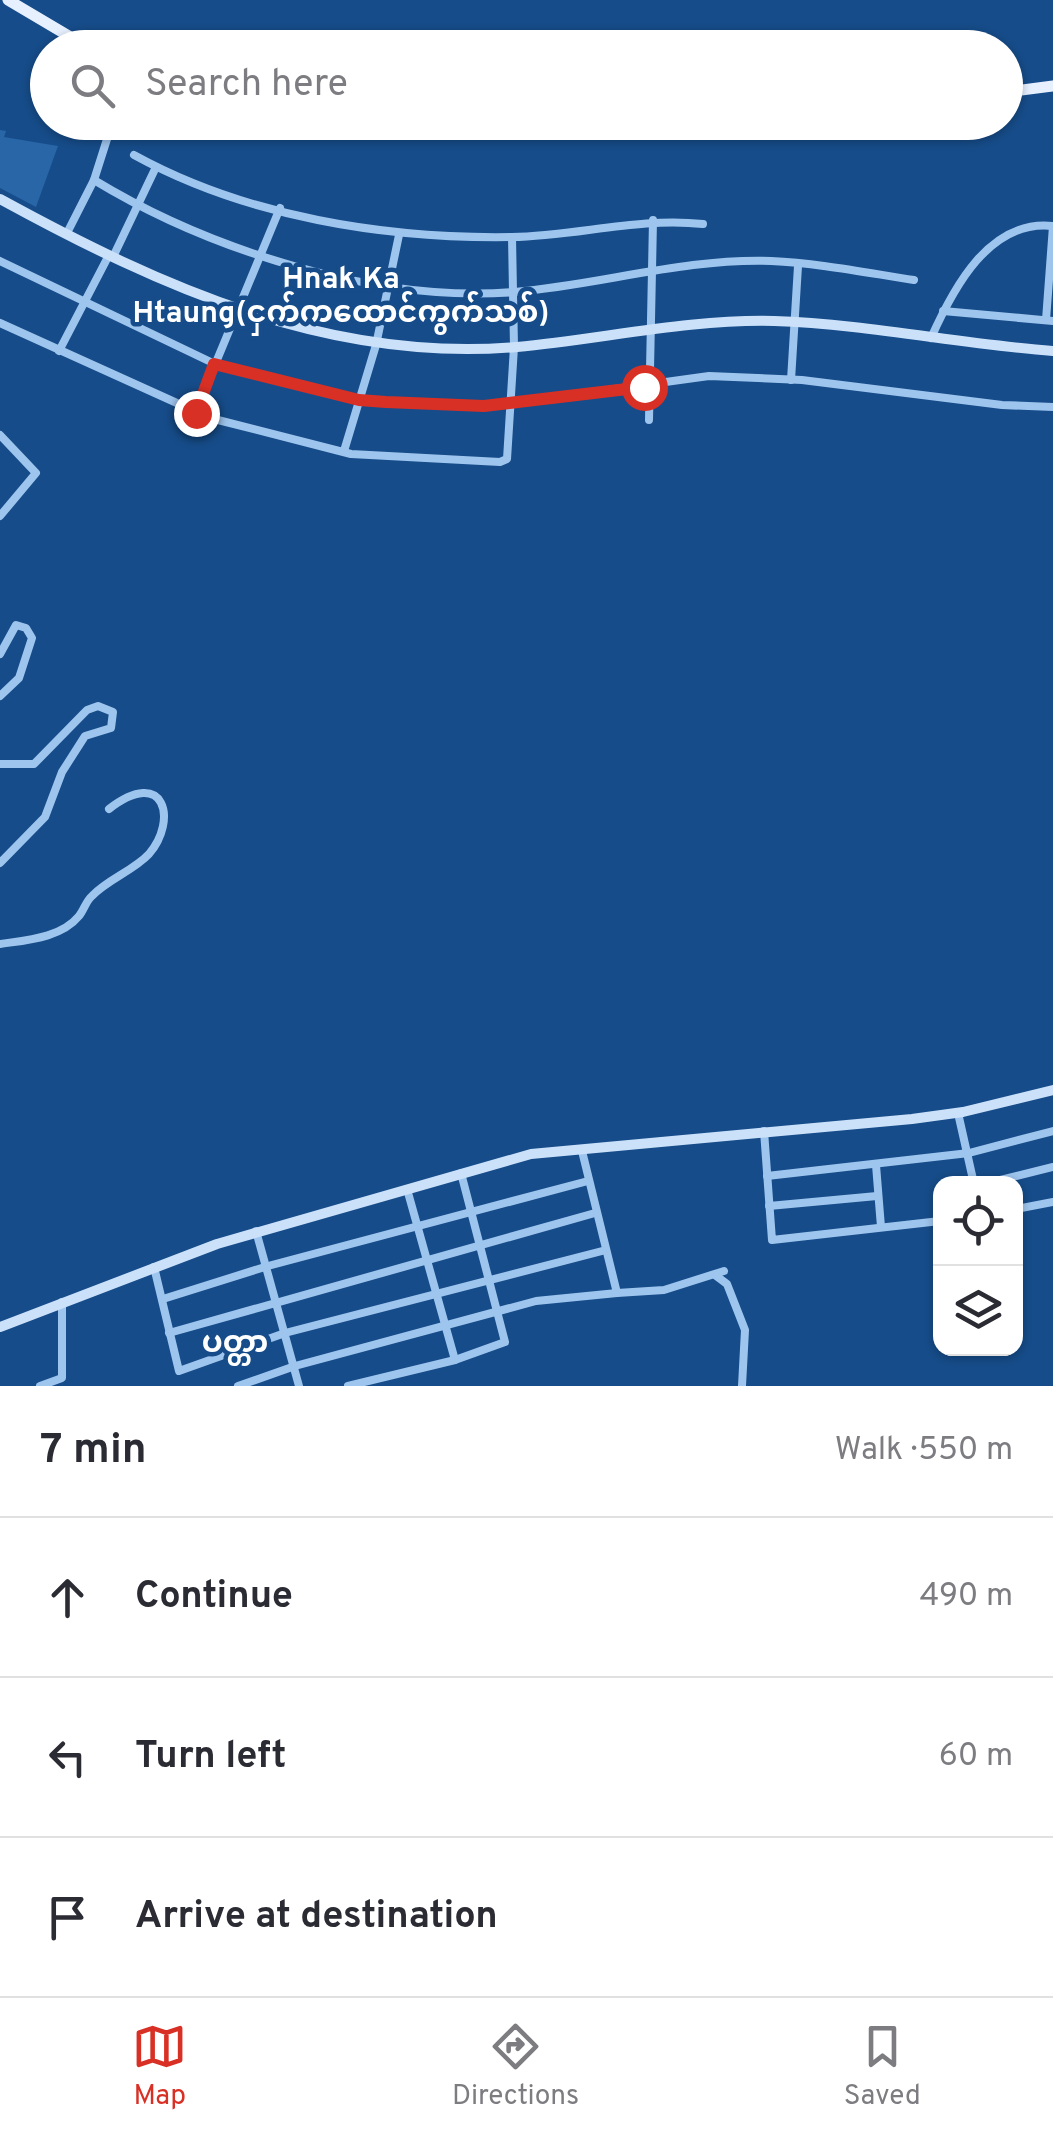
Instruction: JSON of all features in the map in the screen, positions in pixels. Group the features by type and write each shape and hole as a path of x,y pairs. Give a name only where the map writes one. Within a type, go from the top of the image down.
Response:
{"main road":[{"path":"8,0 59,30"},
{"path":"1023,90 1053,86"},
{"path":"0,198 215,304 376,345 514,347 651,328 792,323 911,332 931,338 1053,352"},
{"path":"0,1327 256,1232 531,1154 958,1113 1053,1090"}],"street":[{"path":"67,233 94,180 107,140"},
{"path":"134,155 186,181 280,208 399,235 512,237 653,220 703,224"},
{"path":"59,350 156,167"},
{"path":"94,180 138,206 258,255 386,288 512,292 652,270 770,261 914,280"},
{"path":"196,413 280,208"},
{"path":"649,420 653,220"},
{"path":"931,338 943,311 994,240 1022,228 1053,226 1050,321 943,311"},
{"path":"344,451 376,345 399,235"},
{"path":"0,324 196,413 344,451 500,462 507,459 514,347 512,237"},
{"path":"0,261 214,364 359,400 456,406 510,403 609,388 650,388 709,376 791,380 1002,406 1053,406"},
{"path":"791,380 798,266"},
{"path":"0,435 36,474 0,516"},
{"path":"0,654 16,625 26,628 32,638 19,678 0,696"},
{"path":"0,764 34,764 88,710 98,706 113,712 111,728 84,736 62,772 44,817 0,863"},
{"path":"0,944 62,931 91,896 150,853 163,814 160,799 152,792 136,791 109,809"},
{"path":"958,1113 972,1176"},
{"path":"767,1176 968,1153 1053,1130"},
{"path":"764,1131 772,1240 933,1222"},
{"path":"582,1150 617,1292"},
{"path":"876,1165 881,1228"},
{"path":"1016,1176 1053,1167"},
{"path":"348,1386 455,1360 505,1342 461,1173"},
{"path":"163,1300 268,1266 588,1181"},
{"path":"407,1189 455,1360"},
{"path":"769,1206 877,1196"},
{"path":"1023,1208 1053,1202"},
{"path":"170,1333 595,1213"},
{"path":"256,1232 299,1386"},
{"path":"154,1267 179,1372 285,1332 606,1250"},
{"path":"238,1386 295,1366 536,1302 664,1290 719,1273 728,1284 745,1330 742,1386"},
{"path":"40,1386 62,1378 62,1302"}],"shaded area":[{"path":"0,130 6,131 4,137 58,146 36,207 0,188"}],"district":[{"name":"Hnak Ka Htaung(ငှက်ကထောင်ကွက်သစ်)","path":"341,295"},
{"name":"ပတ္တာ","path":"235,1342"}],"route":[{"path":"196,413 214,364 359,400 456,406 644,387"}]}
